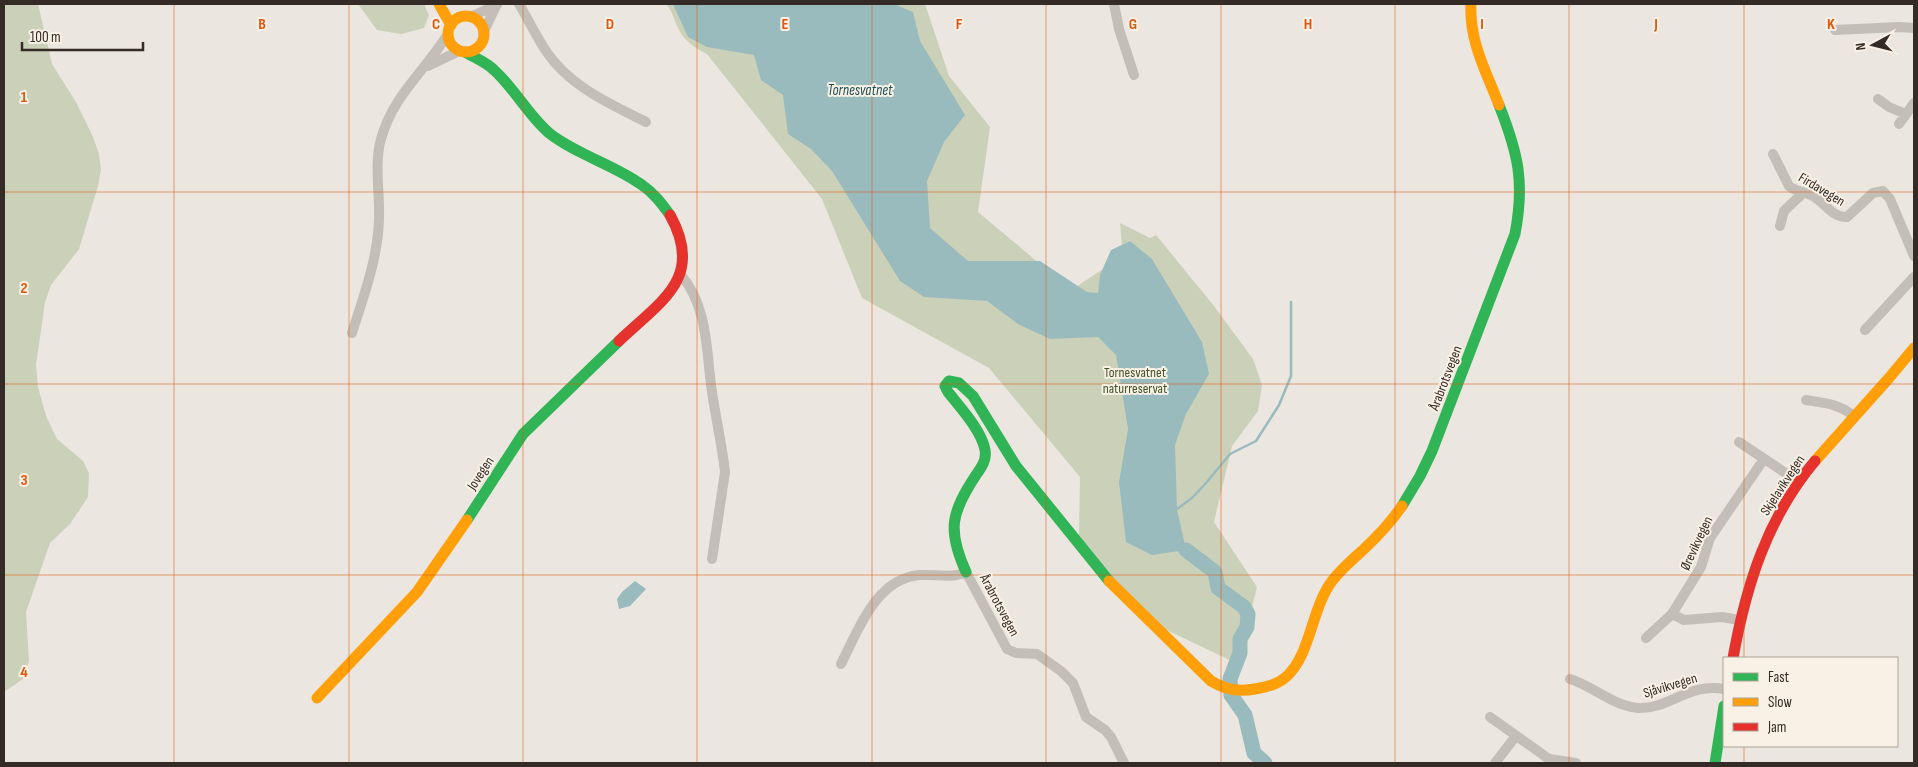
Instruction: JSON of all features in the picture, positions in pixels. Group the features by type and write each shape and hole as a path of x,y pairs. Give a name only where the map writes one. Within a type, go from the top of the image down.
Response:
{"street":[{"path":"440,4 457,24"},
{"path":"352,333 366,290 377,242 380,140 392,112 406,88 425,67 457,24 497,4"},
{"path":"425,67 462,51 476,48 497,4"},
{"path":"519,4 547,52 571,77 594,96 646,122"},
{"path":"1114,4 1119,29 1134,75"},
{"name":"Årabrotsvegen","path":"1124,763 1105,730 1086,717 1073,683 1061,671 1037,654 1016,653 1007,649 957,554 953,536 955,516 961,498 982,467 986,452 980,439 945,386 949,380 959,383 973,396 1016,466 1108,580 1205,677 1222,687 1236,690 1268,688 1277,684 1293,670 1305,647 1330,582 1373,541 1408,500 1420,478 1515,234 1519,212 1520,171 1512,140 1472,35 1471,4"},
{"path":"457,24 479,23 496,71"},
{"path":"457,24 451,44 496,71 549,132 572,148 632,177 653,193 671,216 677,229 684,257 681,275 694,297 705,330 711,389 724,458 725,472 712,558"},
{"path":"1836,30 1899,26 1914,28"},
{"path":"1878,98 1889,107 1906,114"},
{"path":"1899,124 1914,103"},
{"name":"Firdavegen","path":"1773,154 1789,186 1796,191 1814,197 1837,216 1842,217 1851,214 1873,193 1883,191 1890,199 1914,254"},
{"path":"1780,226 1784,211 1804,193"},
{"name":"Jovegen","path":"317,698 417,592 449,548 524,434 677,285 681,275"},
{"path":"1866,330 1914,278"},
{"name":"Skjelavikvegen","path":"1733,657 1739,620 1750,579 1765,540 1799,482 1826,449 1912,355"},
{"path":"1806,400 1834,404 1856,417"},
{"path":"1739,442 1799,482"},
{"name":"Ørevikvegen","path":"1646,638 1672,614 1701,567 1710,538 1764,459"},
{"name":"Årabrotsvegen","path":"841,664 877,599 892,584 905,578 919,575 958,576 966,572"},
{"path":"1672,614 1684,620 1722,617 1739,620"},
{"name":"Sjåvikvegen","path":"1570,679 1580,682 1594,692 1638,708 1653,706 1695,689 1723,688"},
{"path":"1715,763 1723,712"},
{"path":"1490,717 1549,759 1576,763"},
{"path":"1495,763 1516,736"}],"green space":[{"path":"4,4 38,4 52,64 76,102 93,137 99,154 101,170 79,249 51,285 45,302 36,365 38,387 46,416 57,439 83,461 89,473 88,497 70,524 50,543 26,612 29,661 23,679 4,692"},
{"path":"358,4 424,4 429,15 424,28 401,34 377,30"},
{"name":"Tornesvatnet naturreservat","path":"666,4 925,4 949,76 990,127 978,212 1071,290 1137,247 1130,241 1122,245 1120,223 1150,238 1156,235 1214,306 1253,359 1262,385 1258,411 1232,446 1214,522 1257,587 1238,664 1156,625 1112,582 1079,535 1080,477 989,368 862,298 822,199 707,54 694,47 683,37 671,10"}],"water":[{"name":"Tornesvatnet","path":"673,4 894,4 913,12 920,41 965,115 944,142 927,181 930,228 968,261 1040,261 1087,292 1098,293 1100,275 1111,250 1130,241 1152,259 1202,342 1209,374 1186,414 1175,445 1177,509 1186,550 1152,555 1126,542 1119,482 1128,429 1116,355 1098,337 1050,339 1018,324 987,301 924,297 900,281 832,171 811,149 788,134 783,95 761,80 754,55 707,47 688,37"},
{"path":"635,581 646,589 630,606 619,609 617,599"}],"waterway":[{"path":"1177,509 1192,498 1230,454 1256,441 1279,405 1291,376 1291,302"},
{"path":"1186,550 1215,572 1218,588 1244,607 1248,614 1247,627 1240,639 1240,653 1230,679 1231,695 1245,715 1254,753 1265,763"}],"traffic: fast":[{"path":"465,52 484,62 494,70 549,133 560,141 642,185 654,195 670,215"},
{"path":"1402,506 1432,451 1515,234 1519,199 1518,168 1511,138 1499,105"},
{"path":"467,520 523,434 619,341"},
{"path":"966,572 956,544 954,522 961,500 982,467 985,450 975,427 948,392 945,386 949,381 959,383 973,396 1016,466 1109,581"},
{"path":"1715,763 1723,712"}],"traffic: slow":[{"path":"439,4 451,25"},
{"path":"1471,4 1471,18 1476,43 1499,105"},
{"path":"466,16 478,22 484,34 478,46 466,52 454,46 448,34 454,22 466,16"},
{"path":"1815,461 1914,348"},
{"path":"1109,581 1211,681 1221,686 1238,690 1249,690 1275,684 1286,677 1301,657 1319,605 1332,581 1379,534 1402,506"},
{"path":"317,698 417,592 467,520"}],"traffic: jam":[{"path":"619,341 663,300 673,287 680,272 683,256 680,237 670,215"},
{"path":"1733,657 1752,579 1771,529 1798,483 1815,461"}]}
